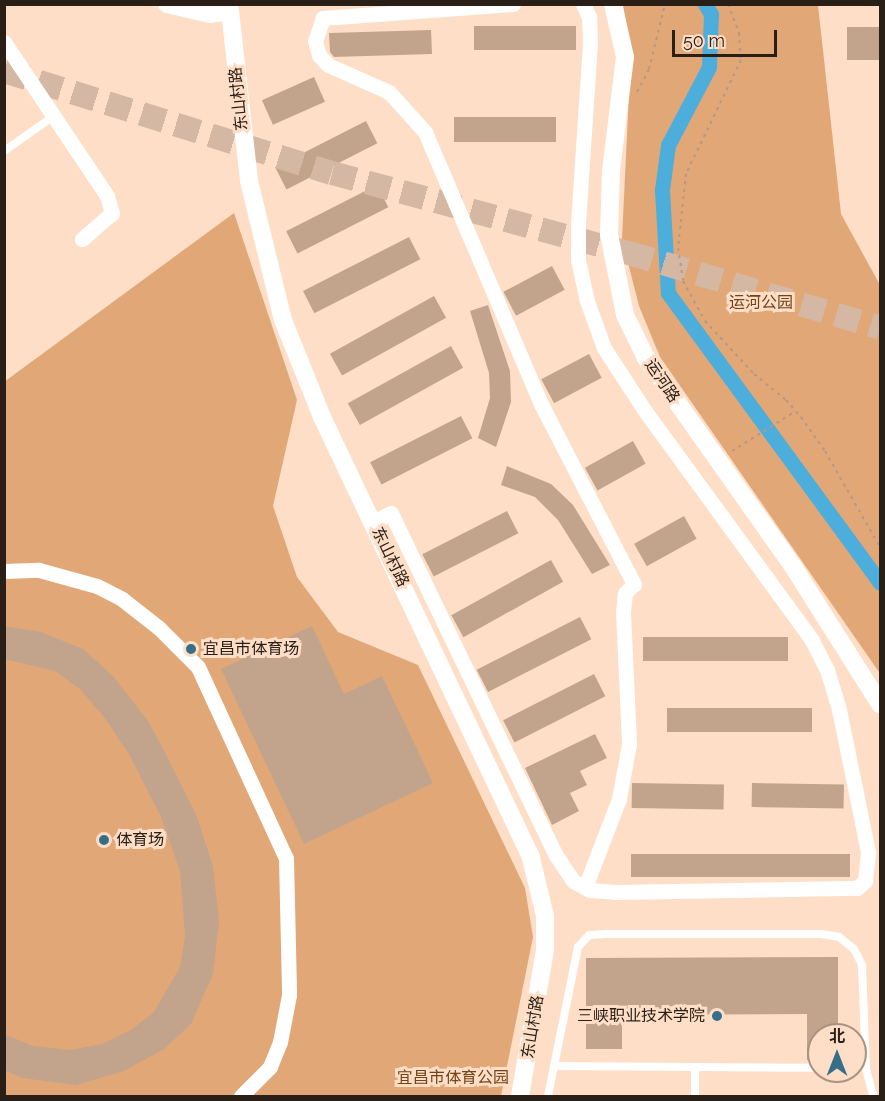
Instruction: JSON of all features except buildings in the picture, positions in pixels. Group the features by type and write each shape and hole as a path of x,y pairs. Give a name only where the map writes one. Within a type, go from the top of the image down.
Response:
{"street":[{"path":"167,4 210,14 236,8"},
{"path":"513,4 323,18 315,41 319,55 328,65 389,92 426,132 541,404 634,584 625,592 623,611 629,744 619,799 585,888"},
{"path":"373,522 391,513 555,855 573,881 585,888 616,892 857,888 865,881 869,870 853,770 827,670 812,640 604,348 587,301 578,260 578,223 590,61 589,17 583,4"},
{"name":"运河路","path":"613,4 625,57 611,171 609,234 617,286 635,339 715,460 795,568 880,704"},
{"name":"东山村路","path":"236,8 246,160 269,272 283,320 322,417 531,858 545,916 545,950 520,1096"},
{"path":"4,42 107,196 112,213 82,239"},
{"path":"4,571 39,570 97,586 122,598 159,628 198,667 286,858 288,995 280,1042 270,1067 241,1096"}],"lane":[{"path":"4,151 54,116"},
{"path":"548,1096 572,965 578,947 589,935 821,934 839,938 854,949 862,965 864,1023"},
{"path":"555,1066 807,1068"},
{"path":"695,1067 695,1096"},
{"path":"867,1073 873,1096"}],"path":[{"path":"618,115 650,69 665,4"},
{"path":"728,4 739,33 741,60 686,174 679,237 683,281 705,321 728,348 794,412 825,451 880,547"},
{"path":"741,445 794,412"}],"green space":[{"name":"运河公园","path":"623,5 818,5 841,214 880,285 879,672 660,357 639,306 622,239 631,51"},
{"name":"宜昌市体育场","path":"234,213 297,400 273,506 297,577 338,632 418,665 525,888 533,937 501,1096 5,1096 4,382"}],"waterway":[{"path":"705,4 711,14 709,67 668,145 662,190 668,293 880,583"}],"tunnel":[{"path":"4,71 332,173 629,253 880,328"}],"place":[{"name":"宜昌市体育场","path":"191,649"},
{"name":"体育场","path":"104,840"},
{"name":"三峡职业技术学院","path":"717,1016"}],"park label":[{"name":"宜昌市体育公园","path":"453,1078"}]}
